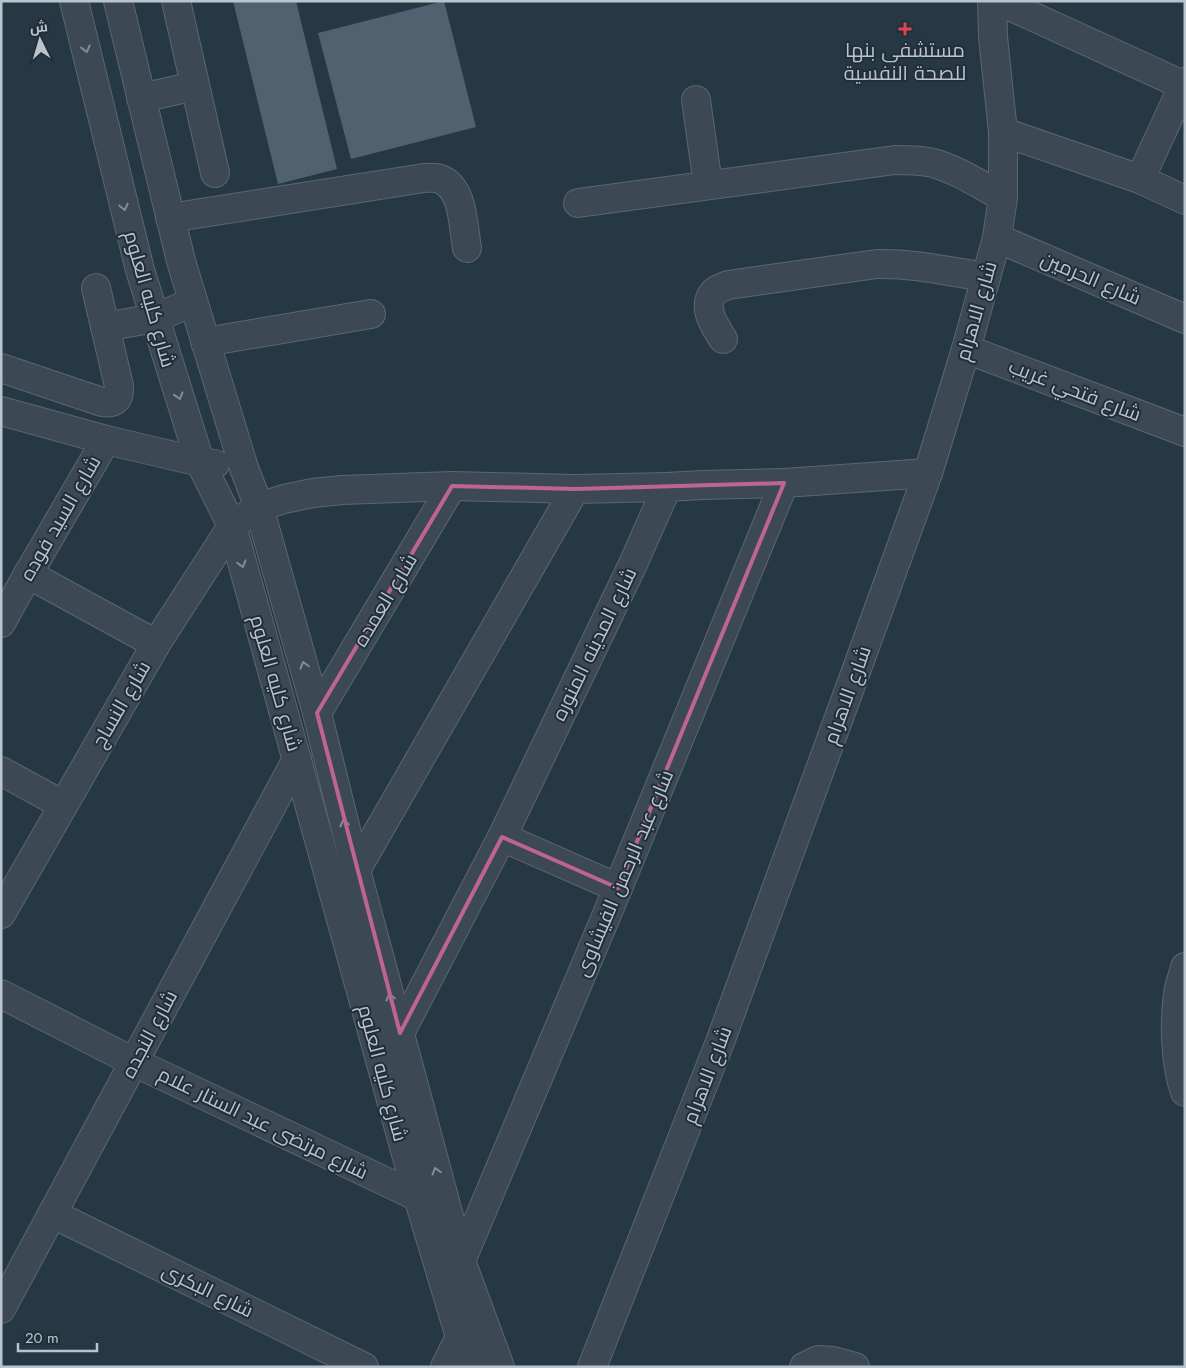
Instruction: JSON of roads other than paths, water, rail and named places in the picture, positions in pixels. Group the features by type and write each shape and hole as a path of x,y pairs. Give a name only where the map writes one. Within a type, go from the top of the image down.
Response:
{"street":[{"name":"شارع كليه العلوم","path":"74,1 132,241 200,462 232,526 418,1197 460,1337 472,1367"},
{"name":"شارع كليه العلوم","path":"118,1 180,261 244,468 259,507 317,713 356,870 461,1262 500,1367"},
{"path":"176,1 215,173"},
{"name":"شارع الاهرام","path":"592,1367 720,1042 928,473 966,349 997,238 1003,197 1003,132 995,62 992,1"},
{"path":"999,1 1184,85 1140,179"},
{"path":"141,98 195,86"},
{"path":"696,100 708,185"},
{"path":"1003,132 1140,179 1185,200"},
{"path":"578,203 894,160 932,163 949,169 1003,197"},
{"path":"170,218 415,179 439,178 452,186 459,199 467,248"},
{"name":"شارع الحرمين","path":"997,238 1185,319"},
{"path":"723,339 712,320 708,305 714,292 728,285 878,264 910,265 986,277"},
{"path":"1,368 109,404 116,400 119,394 96,288"},
{"path":"105,327 155,318 193,302"},
{"path":"206,342 372,314"},
{"name":"شارع فتحي غريب","path":"966,349 1185,432"},
{"path":"1,411 106,440 200,462 244,468"},
{"name":"شارع السيد فوده","path":"1,623 106,440"},
{"path":"667,487 784,483 928,473"},
{"name":"شارع عبد الرحمن الفيشاوى","path":"461,1262 618,888 784,483"},
{"name":"شارع النساج","path":"1,914 156,644 232,526 259,507 313,493 342,490 452,486 575,489 667,487"},
{"name":"شارع العمده","path":"317,713 452,486"},
{"name":"شارع المدينه المنوره","path":"400,1033 502,836 633,564 667,487"},
{"path":"356,870 575,489"},
{"path":"28,574 156,644"},
{"name":"شارع النجده","path":"1,1309 297,759"},
{"path":"1,772 63,805"},
{"path":"502,836 618,888"},
{"path":"1185,967 1178,993 1176,1039 1182,1084 1185,1092"},
{"name":"شارع مرتضى عبد الستار علام","path":"1,994 134,1062 418,1197 446,1206"},
{"name":"شارع البكرى","path":"53,1214 364,1367"},
{"path":"445,1367 460,1337 479,1311"},
{"path":"804,1367 818,1360 833,1361 855,1367"}],"place":[{"name":"مستشفى بنها للصحة النفسية","path":"905,29"}]}
